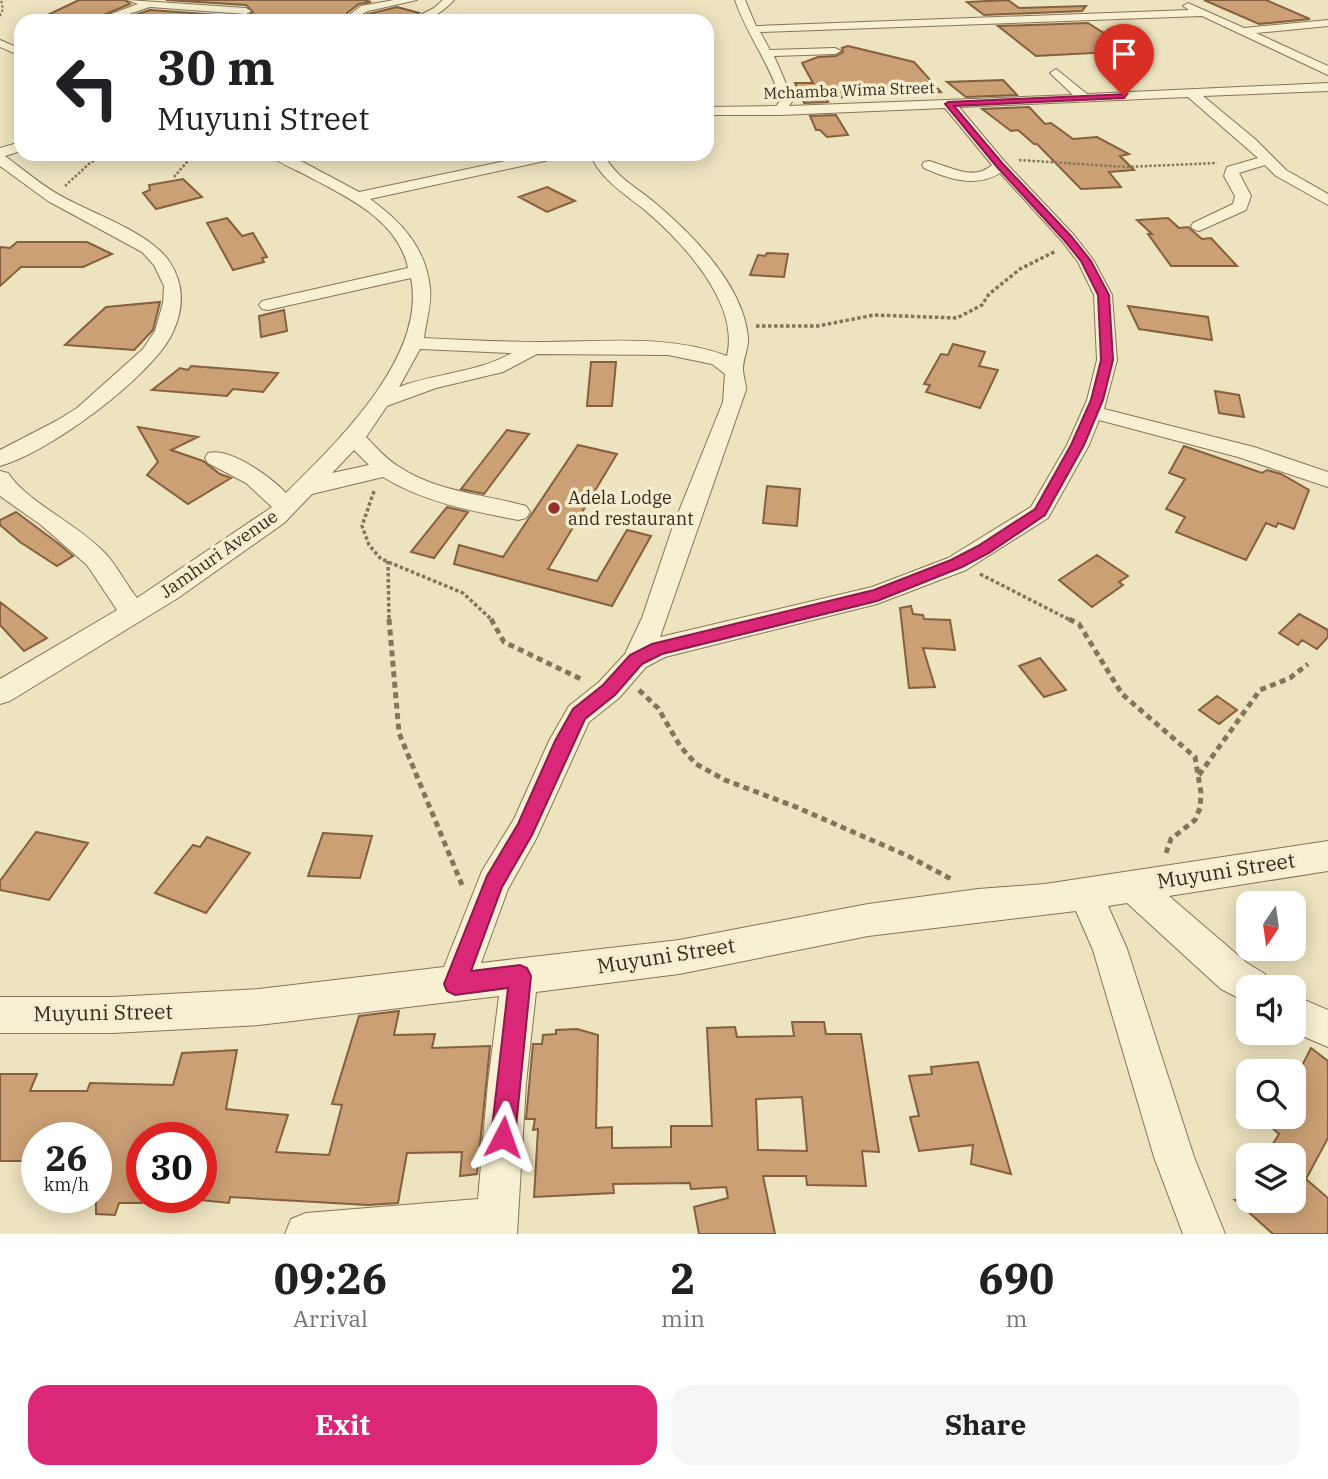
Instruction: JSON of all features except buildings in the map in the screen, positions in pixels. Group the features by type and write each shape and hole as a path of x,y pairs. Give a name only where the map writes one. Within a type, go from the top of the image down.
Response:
{"street":[{"path":"132,0 149,4 246,11"},
{"path":"356,14 365,8 412,0"},
{"path":"429,14 449,0"},
{"path":"740,0 752,29 769,53 787,100 780,111"},
{"path":"1174,0 1328,71"},
{"path":"118,14 149,4"},
{"path":"966,11 983,21"},
{"path":"752,29 1204,13"},
{"path":"1000,20 1008,32"},
{"path":"1245,31 1328,23"},
{"path":"769,53 835,51"},
{"path":"1056,73 1084,98"},
{"name":"Mchamba Wima Street","path":"714,111 780,111 1328,88"},
{"path":"1191,93 1291,180 1328,200"},
{"path":"455,984 494,882 526,829 564,741 579,714 623,675 658,648 877,595 957,564 984,550 1040,512 1078,445 1092,412 1107,360 1103,295 1086,261 1073,244 948,104"},
{"path":"0,159 53,198 148,248 168,274 173,286 172,303 164,331 150,353 84,412 64,426 0,459"},
{"path":"1199,226 1240,207 1243,196 1231,171 1269,160"},
{"name":"Jamhuri Avenue","path":"0,693 133,613 233,546 285,507 353,437 379,402 414,342 422,289 414,254 389,220 357,197 289,161"},
{"path":"357,197 525,161"},
{"path":"600,161 612,176 700,253 718,278 740,339 733,370 736,380 733,402 694,503 655,618 623,675"},
{"path":"929,165 949,174 973,177 992,173 997,162"},
{"path":"268,305 417,271"},
{"path":"414,342 532,348 657,347 701,354 719,360 733,370"},
{"path":"379,402 433,383 487,373 510,364 532,348"},
{"path":"402,363 433,383"},
{"path":"1092,412 1246,452 1328,480"},
{"path":"353,437 383,470 458,499 518,512"},
{"path":"216,458 242,470 279,497 285,507"},
{"path":"305,488 383,470"},
{"path":"0,478 3,487 49,519 96,559 133,613"},
{"name":"Muyuni Street","path":"0,1015 113,1015 259,1007 455,984 680,957 868,920 1085,893 1328,856"},
{"path":"1132,886 1236,977"},
{"path":"1085,893 1110,949 1174,1157 1204,1234"},
{"path":"306,1234 497,1226 507,1083 520,976"},
{"path":"1306,1019 1328,1029"}],"path":[{"path":"0,16 3,9 1,0"},
{"path":"53,198 93,161"},
{"path":"174,177 188,161"},
{"path":"997,162 1126,167 1193,163 1251,164"},
{"path":"735,324 773,328 818,326 874,315 957,318 982,305 989,294 1020,269 1073,244"},
{"path":"383,470 362,526 369,545 381,559 463,593 483,609 504,642 513,649 623,675 658,708 680,746 696,764 725,780 796,807 908,856 955,881 978,905"},
{"path":"388,561 388,636 399,733 408,762 429,803 477,925"},
{"path":"957,564 1079,624 1122,694 1195,757 1200,808 1195,820 1171,839 1166,850 1167,880"},
{"path":"1198,776 1244,708 1260,690 1290,678 1308,664"}],"place":[{"name":"Adela Lodge and restaurant","path":"554,508"}],"route":[{"path":"503,1137 520,976 455,984 494,882 526,829 564,741 579,714 609,690 636,660 658,648 877,595 957,564 984,550 1040,512 1078,445 1097,400 1107,360 1103,295 1086,261 1068,238 948,104 1124,96"}]}
